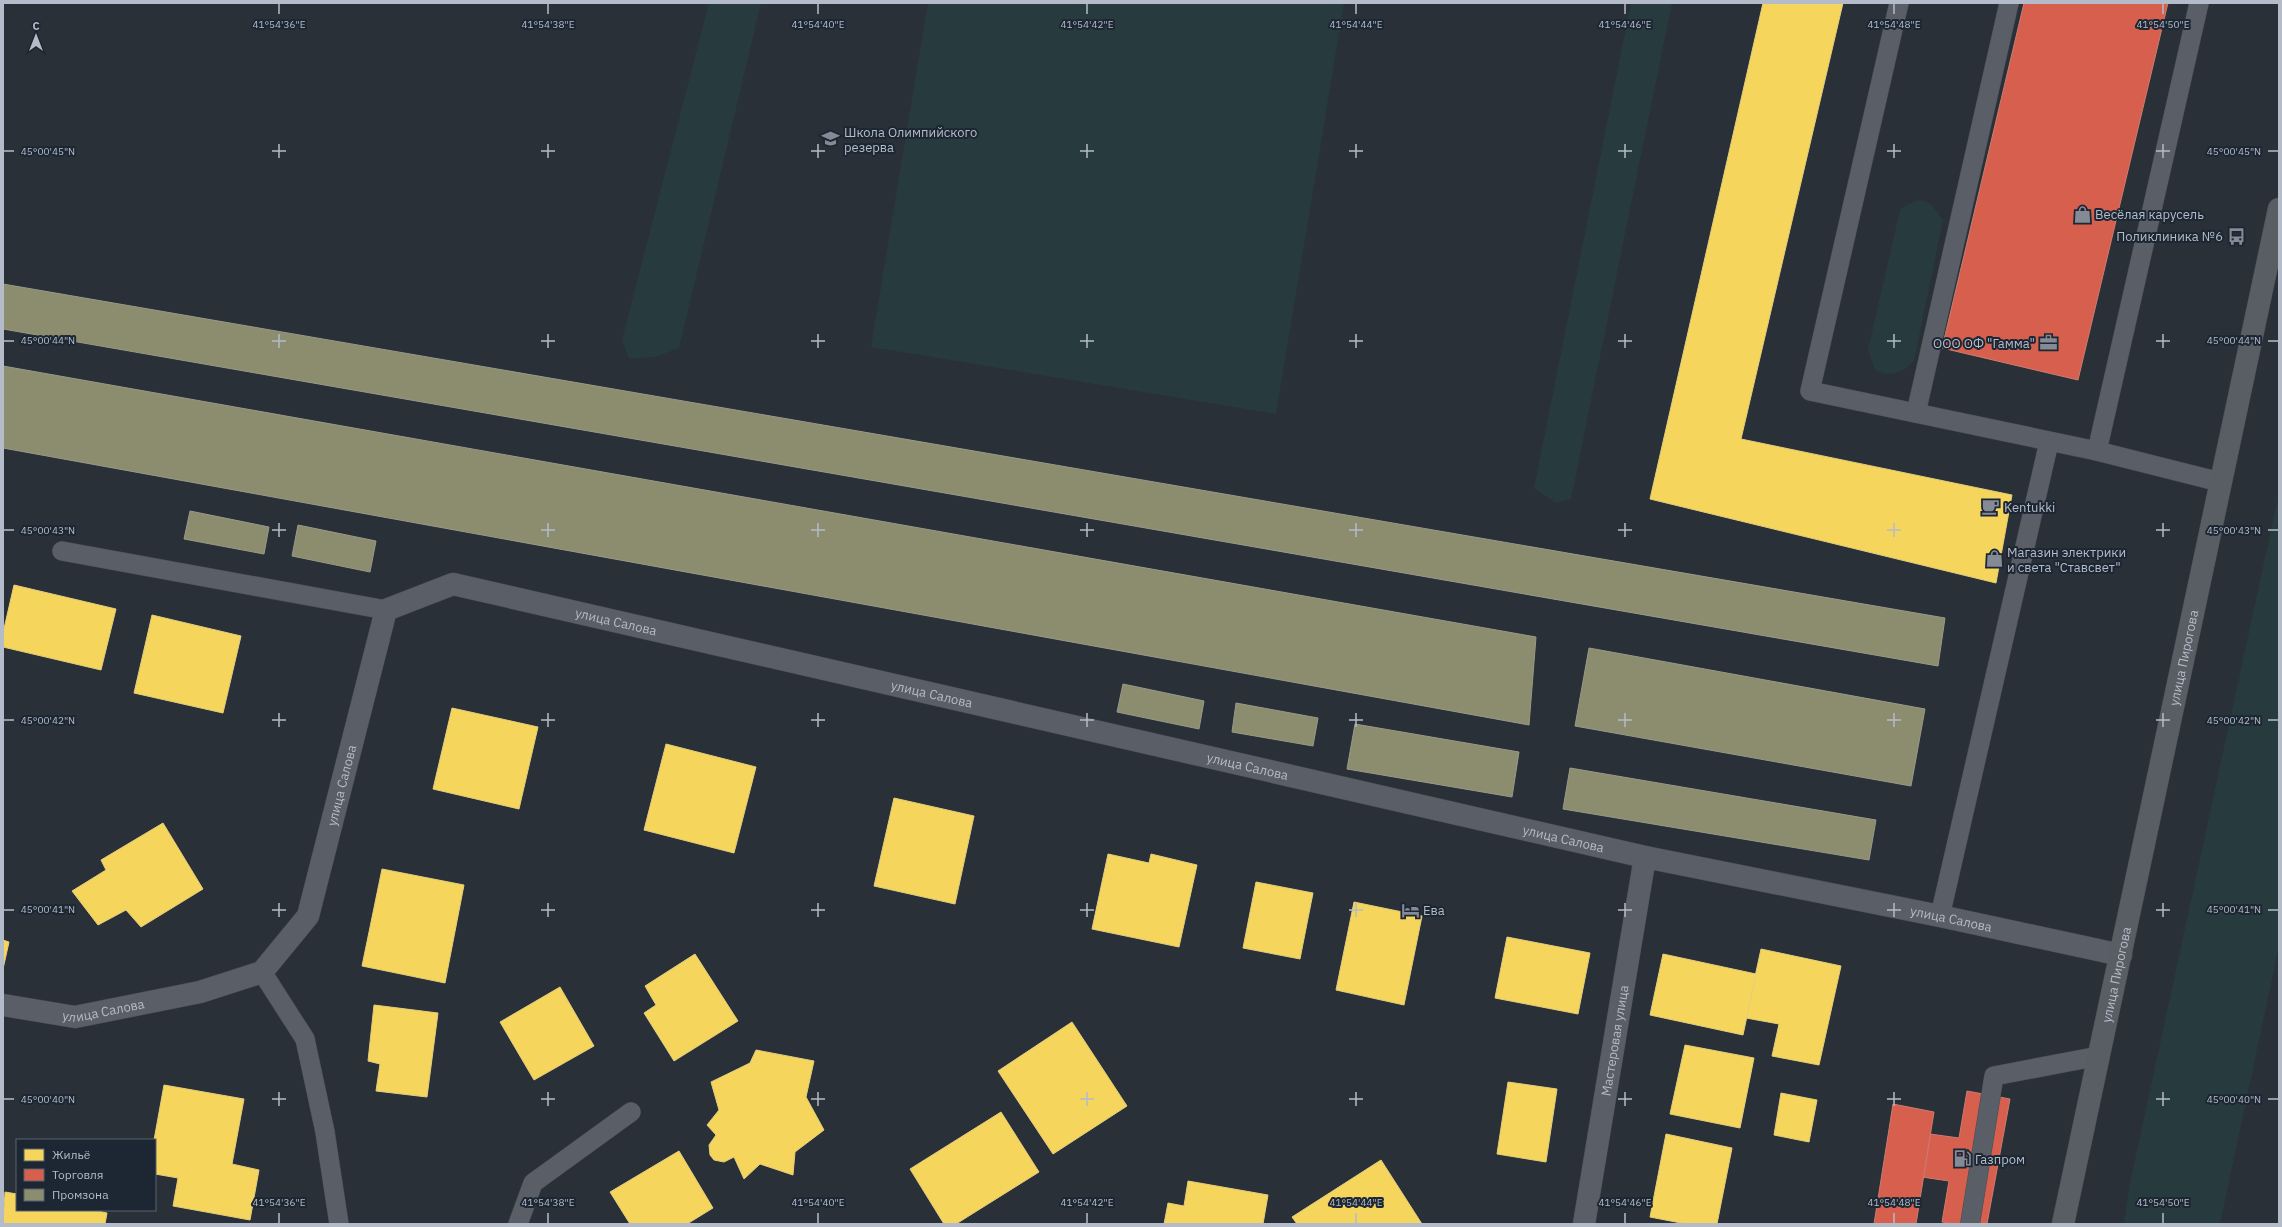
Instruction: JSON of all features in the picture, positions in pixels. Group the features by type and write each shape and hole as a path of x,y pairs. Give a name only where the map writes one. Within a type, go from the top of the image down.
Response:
{"main road":[{"name":"улица Пирогова","path":"2062,1224 2121,955 2279,209"}],"street":[{"name":"улица Салова","path":"3,1005 75,1017 200,992 262,972 308,916 386,610 453,584 1645,857 1940,916 2121,955"},
{"name":"Мастеровая улица","path":"1581,1222 1645,857"}],"lane":[{"path":"1899,3 1810,391 2097,451 2220,482"},
{"path":"1916,413 2009,3"},
{"path":"2097,451 2199,3"},
{"path":"1940,916 2049,442"},
{"path":"62,550 386,610"},
{"path":"262,972 305,1039 325,1132 339,1224"},
{"path":"1970,1224 1994,1076 2098,1056"},
{"path":"518,1224 533,1183 631,1112"}],"green space":[{"path":"709,3 761,3 679,348 655,357 629,359 622,340"},
{"path":"928,3 1344,3 1276,414 871,347"},
{"path":"1631,3 1672,3 1571,499 1556,503 1534,488"},
{"path":"1920,200 1931,204 1943,220 1914,361 1905,369 1896,373 1886,374 1875,370 1868,350 1900,210 1908,204"},
{"path":"2279,493 2279,946 2220,1224 2124,1224 2130,1183"}],"building: Жильё":[{"path":"1763,3 1843,3 1741,439 2012,495 1996,583 1650,499"},
{"path":"14,585 116,609 101,670 3,647 3,633"},
{"path":"152,615 241,636 223,713 134,693"},
{"path":"452,708 538,727 519,809 433,789"},
{"path":"666,744 756,767 734,853 644,830"},
{"path":"894,798 974,816 955,904 874,886"},
{"path":"163,823 203,889 141,927 126,910 98,925 72,891 106,870 101,860"},
{"path":"1108,854 1149,863 1151,854 1197,865 1179,947 1092,929"},
{"path":"382,869 464,885 445,983 362,966"},
{"path":"1256,882 1313,893 1300,959 1243,948"},
{"path":"1354,902 1422,916 1404,1005 1336,990"},
{"path":"1507,937 1590,953 1578,1014 1495,998"},
{"path":"3,940 9,942 3,969"},
{"path":"1761,949 1841,966 1819,1065 1772,1056 1779,1024 1746,1018"},
{"path":"695,954 738,1021 674,1061 644,1013 656,1005 645,986"},
{"path":"1663,954 1756,974 1743,1035 1650,1015"},
{"path":"560,987 594,1046 534,1080 500,1022"},
{"path":"374,1005 438,1013 427,1097 376,1091 380,1064 368,1061"},
{"path":"1072,1022 1127,1106 1053,1154 998,1071"},
{"path":"1685,1045 1754,1058 1740,1128 1670,1114"},
{"path":"756,1050 814,1061 806,1097 824,1130 795,1152 793,1175 760,1164 744,1179 734,1157 724,1162 714,1160 710,1155 709,1145 716,1135 707,1125 719,1110 711,1082 750,1063"},
{"path":"1508,1082 1557,1089 1546,1162 1497,1154"},
{"path":"164,1085 244,1099 232,1164 259,1170 250,1220 173,1206 178,1178 156,1174 156,1139 154,1139"},
{"path":"1781,1093 1817,1100 1809,1142 1774,1135"},
{"path":"1001,1112 1039,1172 956,1224 944,1224 910,1169"},
{"path":"1666,1134 1732,1148 1717,1224 1686,1224 1650,1217"},
{"path":"679,1151 713,1208 687,1224 630,1224 610,1192"},
{"path":"1381,1160 1422,1224 1297,1224 1292,1217"},
{"path":"1188,1181 1268,1195 1263,1224 1164,1224 1168,1203 1184,1206"},
{"path":"5,1192 16,1194 16,1211 98,1211 107,1213 105,1224 3,1224"}],"building: Торговля":[{"path":"2024,3 2168,3 2078,380 1942,348"},
{"path":"1967,1091 2010,1099 1987,1224 1954,1224 1942,1222 1949,1181 1922,1177 1930,1134 1959,1138"},
{"path":"1893,1104 1934,1112 1916,1224 1874,1224"}],"building: Промзона":[{"path":"3,284 1945,618 1938,666 3,329"},
{"path":"3,366 1536,637 1529,725 3,448"},
{"path":"190,511 269,527 264,554 184,539"},
{"path":"298,525 376,541 370,572 292,556"},
{"path":"1589,648 1925,709 1911,786 1575,726"},
{"path":"1123,684 1204,701 1199,729 1117,712"},
{"path":"1236,703 1318,718 1313,746 1232,732"},
{"path":"1355,724 1519,752 1512,797 1347,769"},
{"path":"1570,768 1876,820 1869,860 1563,809"}],"place":[{"name":"Школа Олимпийского резерва","path":"831,139"},
{"name":"Весёлая карусель","path":"2082,214"},
{"name":"Поликлиника №6","path":"2236,236"},
{"name":"ООО ОФ \"Гамма\"","path":"2048,343"},
{"name":"Kentukki","path":"1991,507"},
{"name":"Магазин электрики и света \"Ставсвет\"","path":"1994,559"},
{"name":"Ева","path":"1410,910"},
{"name":"Газпром","path":"1962,1159"}]}
